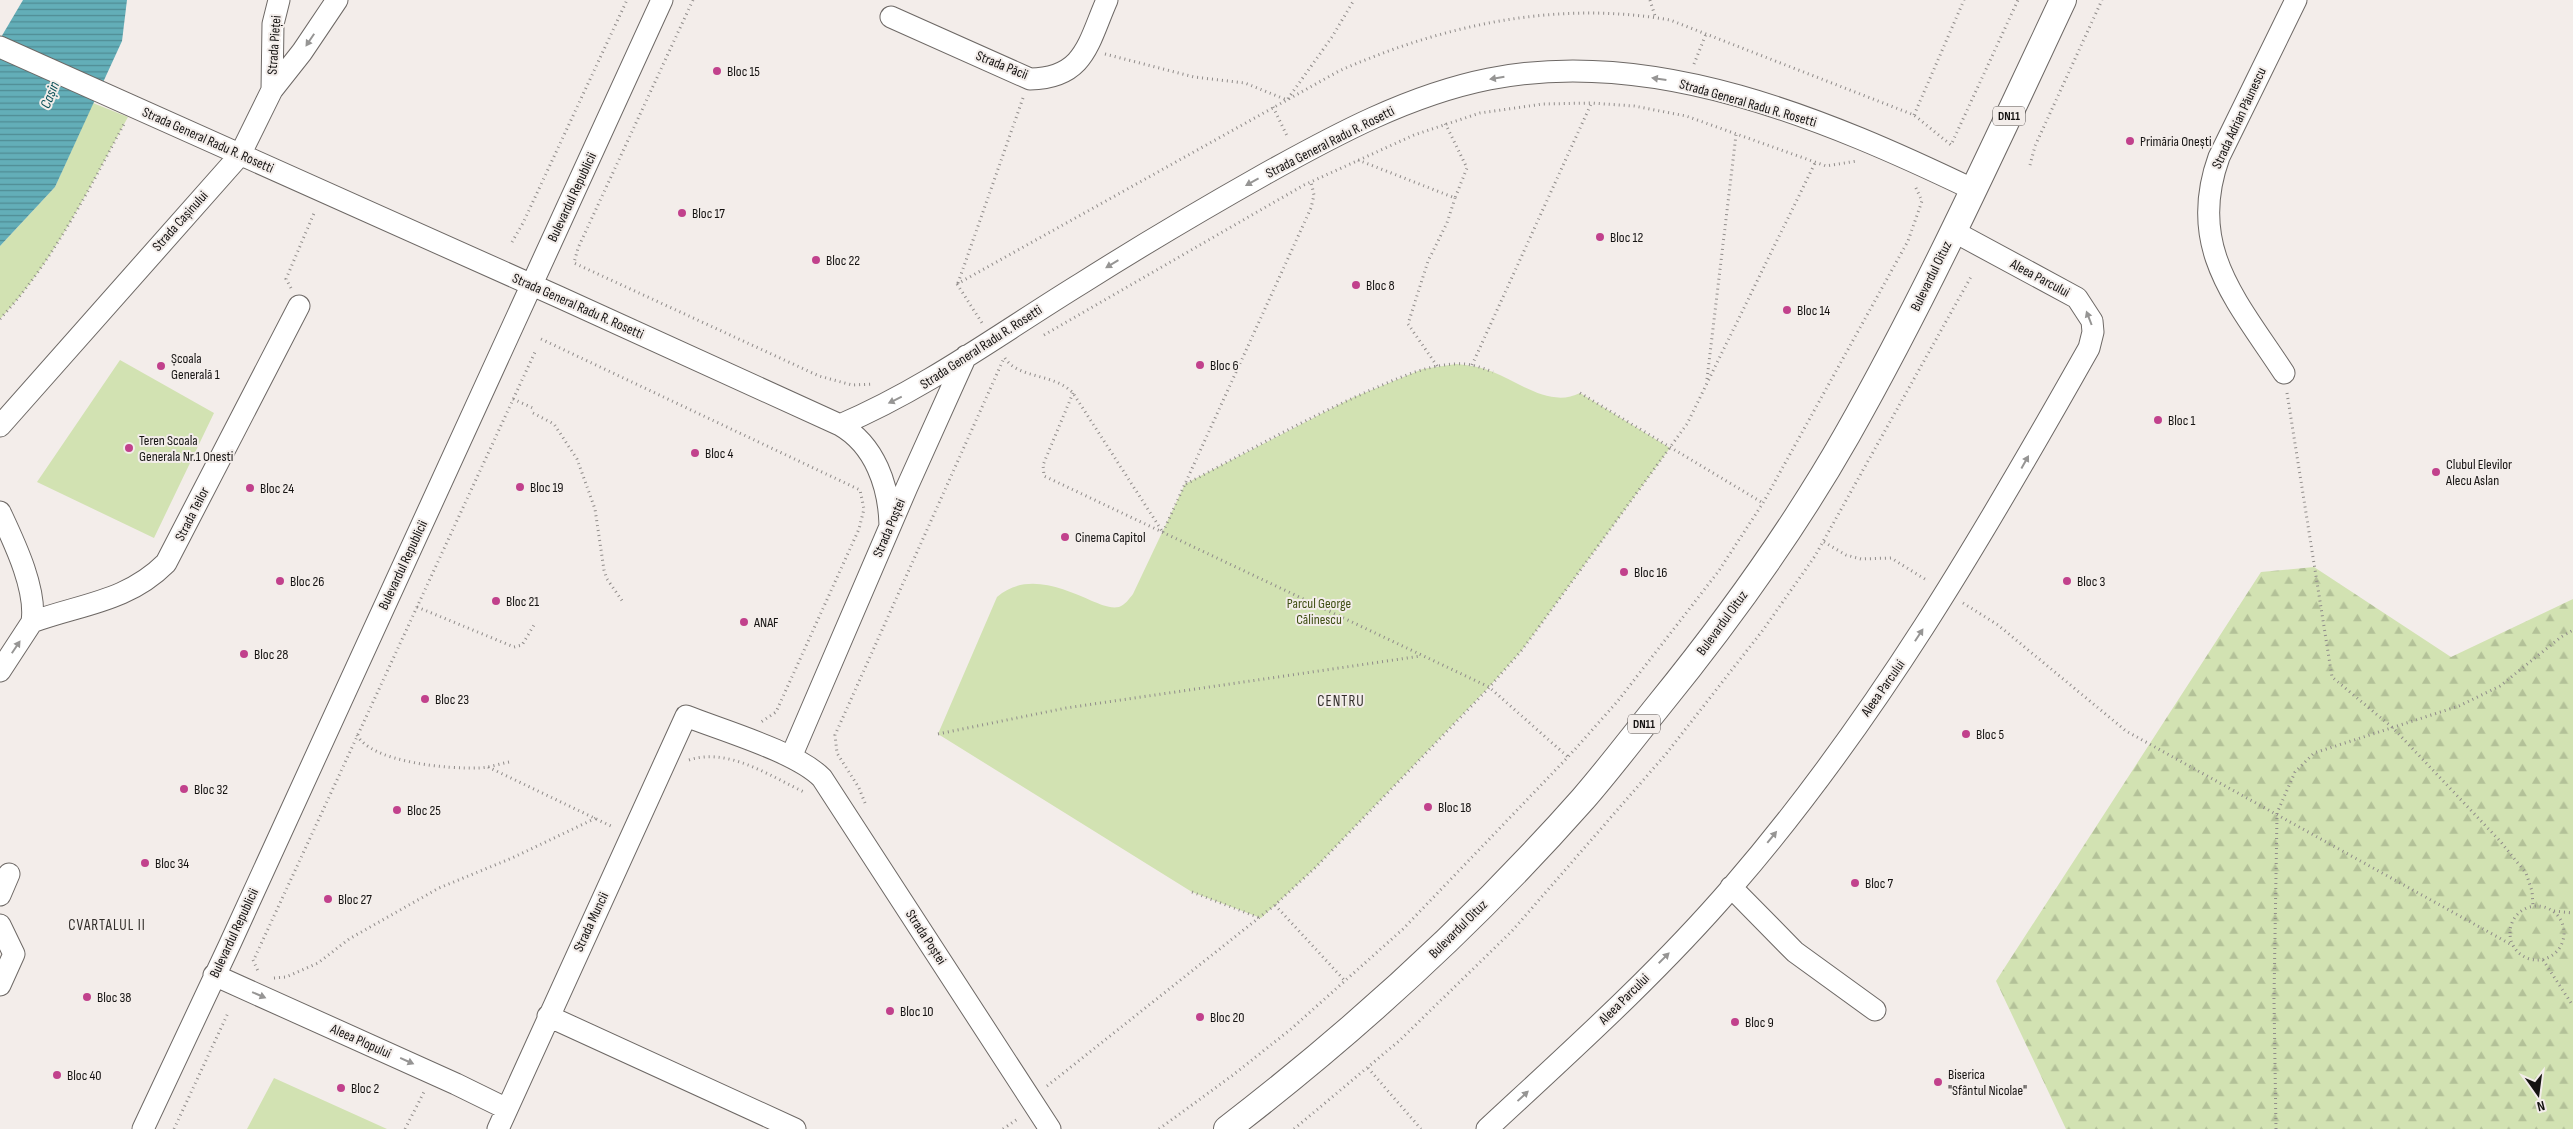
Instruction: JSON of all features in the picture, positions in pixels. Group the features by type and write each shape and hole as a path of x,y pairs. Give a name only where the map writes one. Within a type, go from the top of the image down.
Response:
{"main road":[{"name":"Bulevardul Oituz","path":"1227,1129 1357,1023 1451,938 1583,799 1693,663 1805,505 1860,413 1954,231 2063,0"}],"street":[{"name":"Strada Pieței","path":"272,90 273,24 279,0"},
{"name":"Strada Cașinului","path":"0,426 240,155 272,90 302,52 337,0"},
{"name":"Bulevardul Republicii","path":"142,1129 662,0"},
{"name":"Strada Păcii","path":"891,17 1030,78 1046,78 1064,73 1076,63 1085,49 1107,0"},
{"name":"Strada Adrian Păunescu","path":"2284,373 2222,278 2211,243 2208,211 2212,177 2219,157 2296,0"},
{"name":"Strada General Radu R. Rosetti","path":"0,47 532,284 840,425 905,395 1197,212 1310,149 1368,120 1431,95 1488,79 1558,72 1656,78 1723,93 1800,116 1863,138 1974,190"},
{"name":"Aleea Parcului","path":"1487,1129 1588,1034 1732,887 1814,786 1897,669 1946,592 2001,504 2089,348 2093,332 2088,313 2077,298 1954,231"},
{"name":"Strada Teilor","path":"32,622 101,602 135,588 150,579 166,563 299,306"},
{"name":"Strada Poștei","path":"791,757 890,525 966,356"},
{"name":"Strada Poștei","path":"840,425 860,438 878,467 888,500 890,525"},
{"path":"0,512 14,541 31,596 32,622 0,671"},
{"name":"Strada Poștei","path":"686,716 791,757 808,766 822,778 1050,1129"},
{"name":"Strada Muncii","path":"498,1129 686,716"},
{"path":"0,895 9,874"},
{"path":"1732,887 1795,952 1875,1010"},
{"path":"0,925 14,954 0,985"},
{"name":"Aleea Plopului","path":"214,975 433,1073 507,1109"},
{"path":"548,1016 795,1129"}],"path":[{"path":"512,242 523,223 627,0"},
{"path":"693,0 578,248 574,263 832,381 852,385 877,384"},
{"path":"1085,49 1194,77 1245,83 1286,100 1332,38 1354,0"},
{"path":"1650,0 1656,17"},
{"path":"1964,0 1914,115 1951,145 2018,0"},
{"path":"2030,165 2035,146 2102,0"},
{"path":"1692,70 1706,34"},
{"path":"984,326 957,284 1030,78"},
{"path":"1472,365 1591,104"},
{"path":"1038,338 1245,217 1311,182 1357,160 1445,123 1514,107 1591,104 1670,112 1826,166 1859,160"},
{"path":"0,319 25,292 71,218 133,107"},
{"path":"1273,108 1292,145"},
{"path":"1437,366 1408,324 1428,261 1447,223 1466,168 1445,123"},
{"path":"1707,382 1736,134"},
{"path":"1357,160 1455,198"},
{"path":"1046,1088 1261,918 1316,867 1489,687 1522,650 1686,424 1815,162"},
{"path":"1159,1129 1233,1075 1346,982 1409,923 1568,757 1669,638 1718,572 1762,503 1908,241 1922,201 1912,181"},
{"path":"1163,532 1310,208 1314,195 1311,182"},
{"path":"299,306 286,279 323,192"},
{"path":"541,338 860,490 864,509 859,529 776,712 759,724"},
{"path":"261,975 254,958 535,352"},
{"path":"860,788 837,753 835,735 1004,358 1013,353"},
{"path":"1004,358 1013,368 1064,384 1073,393 1163,532"},
{"path":"1185,484 1352,398 1403,376 1437,366 1472,365 1493,372"},
{"path":"2284,373 2332,677 2392,728 2500,841 2526,873 2532,891 2533,906"},
{"path":"1580,392 1762,503"},
{"path":"1073,393 1043,465 1044,476 1489,687 1568,757"},
{"path":"513,399 535,409"},
{"path":"533,413 554,424 577,459 595,509 604,570 623,602"},
{"path":"1824,542 1846,555 1861,559 1891,558 1998,625 2126,731 2512,945 2525,958 2543,960 2552,956 2563,942 2563,925 2553,911"},
{"path":"417,607 514,647 522,645 534,625"},
{"path":"2276,1129 2274,999 2277,813 2295,772 2314,753 2459,706 2500,686 2561,637 2573,630"},
{"path":"938,734 1066,708 1422,655"},
{"path":"358,735 364,744 403,760 453,768 487,767 509,762"},
{"path":"688,760 700,756 716,756 743,764 811,796"},
{"path":"487,767 596,818 613,827 628,841"},
{"path":"266,977 286,977 318,963 349,939 439,888 512,858 596,818"},
{"path":"1192,892 1261,918"},
{"path":"1276,904 1346,982"},
{"path":"2512,945 2510,927 2519,912 2533,906 2573,913"},
{"path":"2543,960 2573,1006"},
{"path":"174,1129 228,1013"},
{"path":"1368,1068 1421,1129"},
{"path":"405,1129 433,1073"},
{"path":"1014,1109 1023,1123"},
{"path":"1003,1129 1019,1118"}],"green space":[{"path":"93,103 128,117 54,248 19,297 0,319 0,246 55,187"},
{"name":"Teren Scoala Generala Nr.1 Onesti","path":"120,360 214,413 154,538 37,482"},
{"name":"Parcul George Călinescu","path":"1456,364 1475,366 1488,370 1547,396 1569,397 1580,393 1670,448 1522,650 1489,687 1316,867 1261,918 1192,892 938,734 997,597 1008,589 1020,585 1044,585 1069,591 1109,607 1121,606 1133,594 1185,484 1352,398 1423,369"},
{"path":"2314,567 2451,657 2573,599 2573,1129 2066,1129 1996,981 2261,572"},
{"path":"274,1078 387,1129 247,1129"}],"water":[{"name":"Cașin","path":"23,0 127,0 122,41 55,187 0,246 0,39"}],"place":[{"name":"Bloc 15","path":"717,71"},
{"name":"Primăria Onești","path":"2130,141"},
{"name":"Bloc 17","path":"682,213"},
{"name":"Bloc 12","path":"1600,237"},
{"name":"Bloc 22","path":"816,260"},
{"name":"Bloc 8","path":"1356,285"},
{"name":"Bloc 14","path":"1787,310"},
{"name":"Bloc 6","path":"1200,365"},
{"name":"Școala Generală 1","path":"161,366"},
{"name":"Bloc 1","path":"2158,420"},
{"name":"Teren Scoala Generala Nr.1 Onesti","path":"129,448"},
{"name":"Bloc 4","path":"695,453"},
{"name":"Clubul Elevilor Alecu Aslan","path":"2436,472"},
{"name":"Bloc 19","path":"520,487"},
{"name":"Bloc 24","path":"250,488"},
{"name":"Cinema Capitol","path":"1065,537"},
{"name":"Bloc 16","path":"1624,572"},
{"name":"Bloc 26","path":"280,581"},
{"name":"Bloc 3","path":"2067,581"},
{"name":"Bloc 21","path":"496,601"},
{"name":"ANAF","path":"744,622"},
{"name":"Bloc 28","path":"244,654"},
{"name":"Bloc 23","path":"425,699"},
{"name":"Bloc 5","path":"1966,734"},
{"name":"Bloc 32","path":"184,789"},
{"name":"Bloc 18","path":"1428,807"},
{"name":"Bloc 25","path":"397,810"},
{"name":"Bloc 34","path":"145,863"},
{"name":"Bloc 7","path":"1855,883"},
{"name":"Bloc 27","path":"328,899"},
{"name":"Bloc 38","path":"87,997"},
{"name":"Bloc 10","path":"890,1011"},
{"name":"Bloc 20","path":"1200,1017"},
{"name":"Bloc 9","path":"1735,1022"},
{"name":"Bloc 40","path":"57,1075"},
{"name":"Biserica \"Sfântul Nicolae\"","path":"1938,1082"},
{"name":"Bloc 2","path":"341,1088"}],"district":[{"name":"CENTRU","path":"1341,701"},
{"name":"CVARTALUL II","path":"107,925"}]}
